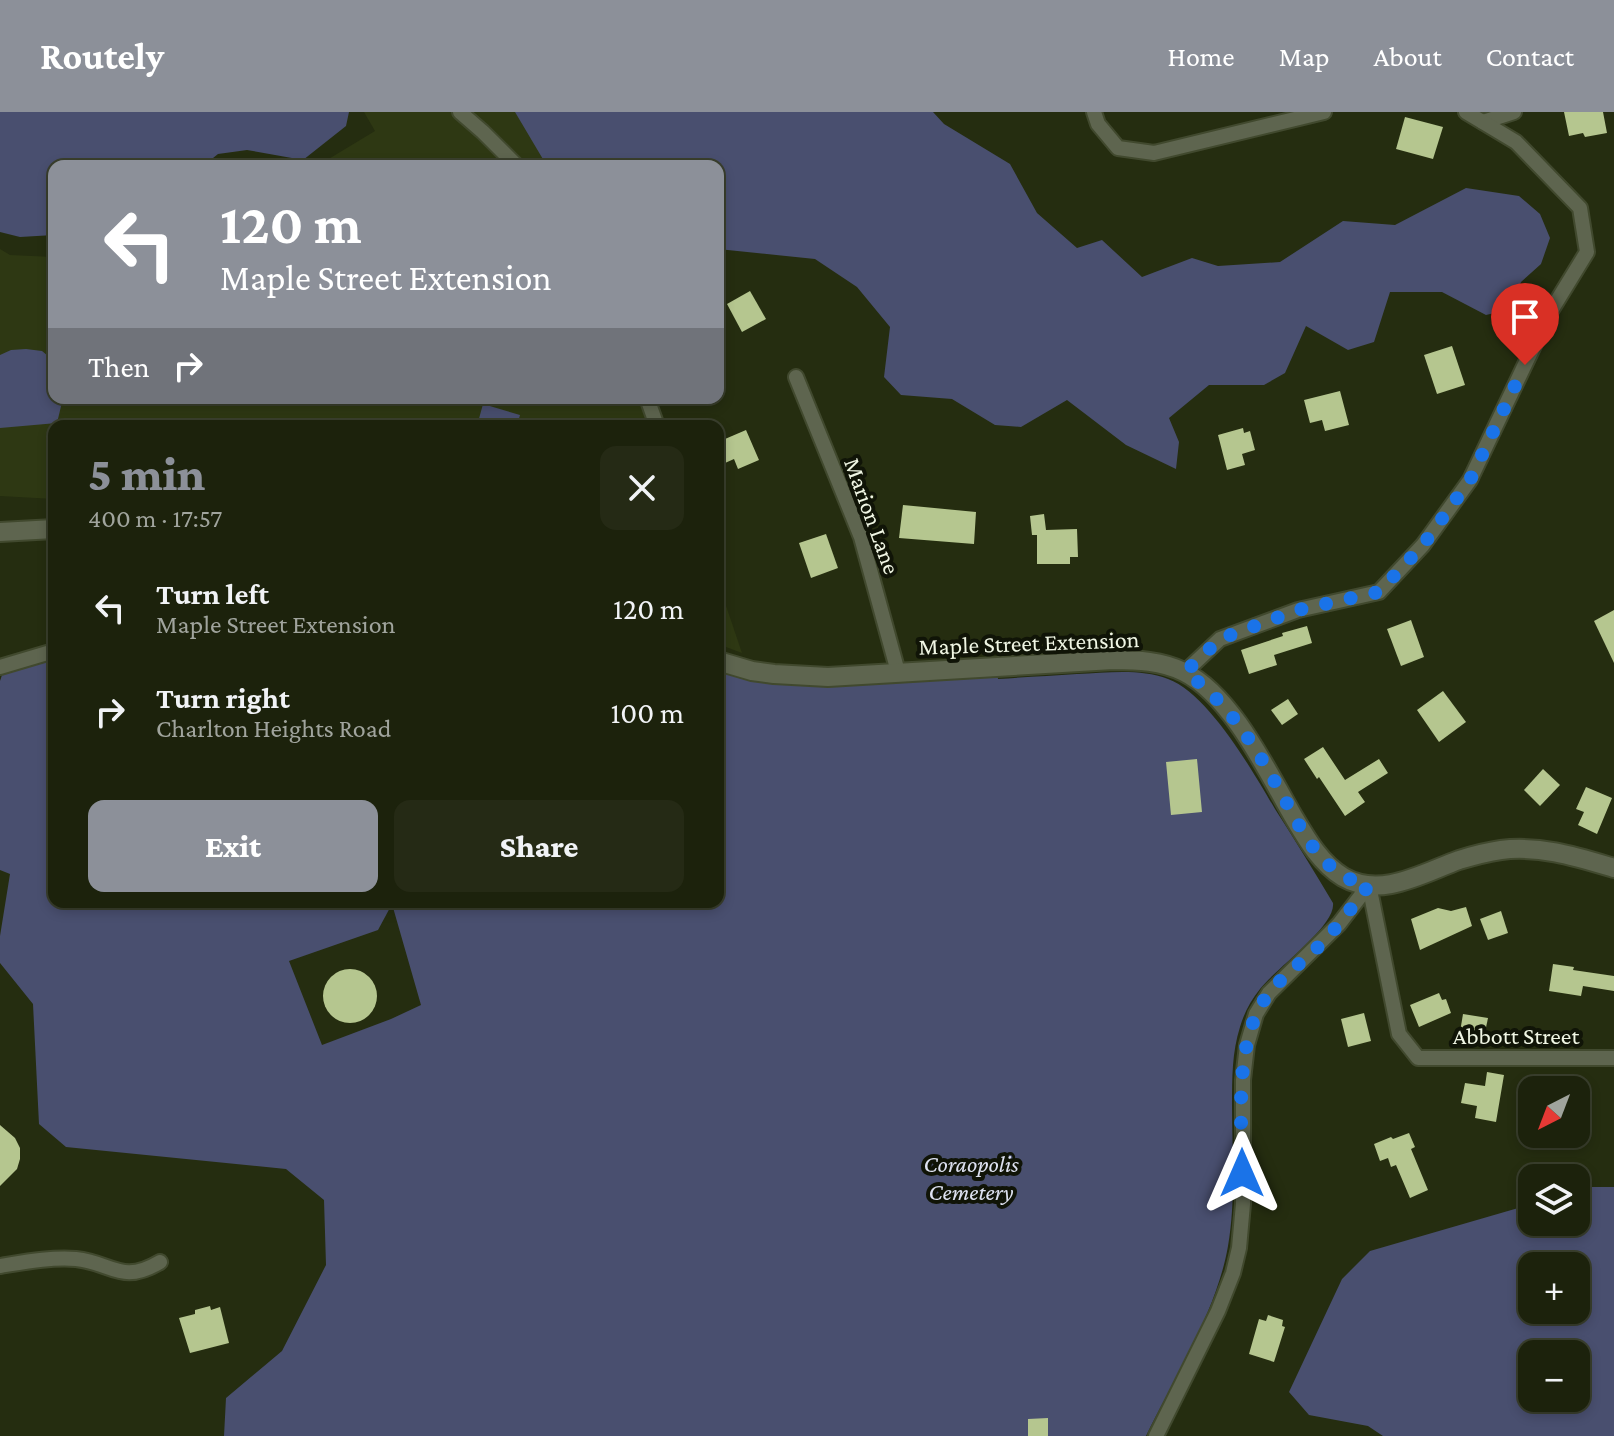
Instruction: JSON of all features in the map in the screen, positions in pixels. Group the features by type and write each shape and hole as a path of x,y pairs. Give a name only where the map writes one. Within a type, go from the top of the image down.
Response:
{"street":[{"path":"460,112 511,160"},
{"path":"1094,112 1098,124 1118,148 1154,153 1324,112"},
{"path":"1185,672 1220,639 1298,610 1379,592 1423,545 1470,480 1549,314 1587,252 1580,208 1516,142 1466,112"},
{"path":"1483,122 1514,112"},
{"name":"Marion Lane","path":"796,377 861,537 898,672"},
{"path":"0,532 48,529"},
{"path":"0,667 48,653"},
{"name":"Maple Street Extension","path":"724,663 752,671 828,677 1113,660 1151,662 1185,672 1215,696 1242,729 1319,856 1344,877 1369,885"},
{"path":"1156,1436 1218,1311 1233,1273 1243,1204 1243,1080 1247,1045 1256,1014 1269,993 1339,924 1369,885 1402,882 1462,859 1501,850 1565,854 1614,868"},
{"name":"Abbott Street","path":"1369,885 1399,1034 1418,1058 1614,1058"},
{"path":"0,1266 75,1259 129,1274 160,1262"}],"shaded area":[{"path":"364,112 556,112 572,160 327,160 375,131"},
{"path":"0,249 10,255 48,257 48,404 656,404 662,420 48,420 48,499 0,496"},
{"path":"724,600 742,653 724,646"}],"green space":[{"path":"0,112 349,112 346,126 303,160 247,150 218,154 210,160 48,160 48,235 20,237 0,232"},
{"path":"515,112 933,112 944,124 1010,164 1037,213 1077,248 1102,240 1142,277 1192,258 1218,266 1280,262 1343,221 1395,225 1466,188 1519,196 1540,214 1550,238 1541,264 1521,282 1511,309 1486,315 1442,292 1390,292 1374,342 1348,350 1306,326 1285,373 1264,385 1209,385 1169,418 1179,442 1176,469 1126,445 1067,400 1021,427 995,425 952,399 901,395 884,377 890,327 857,287 815,259 724,250 724,160 543,160"},
{"path":"11,350 42,351 48,356 48,404 62,404 58,420 48,420 48,424 0,428 0,355"},
{"path":"483,404 520,415 519,420 479,420"},
{"name":"Coraopolis Cemetery","path":"48,653 48,908 390,908 378,930 289,961 322,1045 421,1005 393,908 724,908 724,663 752,671 997,666 998,679 1134,672 1168,679 1183,687 1199,700 1229,736 1333,903 1325,923 1260,989 1242,1022 1233,1065 1232,1211 1223,1270 1194,1343 1146,1436 224,1436 226,1398 282,1351 326,1265 324,1200 286,1169 66,1147 39,1124 33,1004 0,963 0,936 10,874 0,870 0,681 5,666"},
{"path":"1614,1187 1614,1436 1383,1436 1368,1426 1309,1415 1289,1392 1342,1279 1370,1251 1518,1208 1518,1236 1590,1236 1590,1188"}],"building":[{"path":"1564,112 1603,112 1607,133 1569,136"},
{"path":"1405,117 1443,127 1433,159 1396,149"},
{"path":"750,291 766,319 742,332 727,304"},
{"path":"1452,346 1465,385 1437,394 1424,355"},
{"path":"1340,391 1349,425 1325,431 1322,420 1310,423 1304,400"},
{"path":"1243,428 1244,433 1250,431 1255,450 1242,454 1245,465 1227,470 1218,435"},
{"path":"746,430 759,460 738,469 734,459 725,463 724,439"},
{"path":"903,505 976,512 974,544 899,538"},
{"path":"1044,514 1046,530 1077,529 1078,557 1070,557 1070,564 1037,564 1037,535 1032,535 1030,516"},
{"path":"826,534 838,568 811,578 799,543"},
{"path":"1614,610 1614,663 1594,621"},
{"path":"1411,620 1424,657 1401,666 1387,629"},
{"path":"1307,626 1312,643 1274,655 1277,665 1249,674 1241,650"},
{"path":"1443,691 1466,722 1439,742 1417,710"},
{"path":"1288,699 1298,714 1282,725 1271,710"},
{"path":"1323,747 1345,780 1379,759 1388,773 1358,792 1365,802 1345,816 1304,759"},
{"path":"1197,759 1202,812 1171,815 1166,762"},
{"path":"1543,769 1560,785 1540,806 1524,790"},
{"path":"1586,787 1612,798 1597,834 1578,825 1584,812 1576,809"},
{"path":"1466,907 1472,926 1420,950 1411,919 1438,908 1451,911"},
{"path":"1501,911 1508,933 1488,940 1480,919"},
{"path":"1553,964 1614,976 1614,991 1583,986 1581,996 1549,991"},
{"path":"350,969 369,977 377,996 369,1015 350,1023 331,1015 323,996 331,977"},
{"path":"1439,993 1442,1000 1446,999 1451,1013 1419,1027 1410,1005"},
{"path":"1364,1013 1371,1041 1348,1047 1341,1019"},
{"path":"1463,1014 1488,1018 1484,1037 1460,1032"},
{"path":"1487,1072 1504,1075 1496,1122 1475,1118 1477,1106 1461,1103 1465,1083 1485,1086"},
{"path":"0,1125 15,1138 20,1148 20,1159 17,1169 0,1186"},
{"path":"1409,1133 1415,1147 1411,1149 1428,1190 1410,1198 1396,1165 1391,1167 1388,1158 1380,1161 1374,1144"},
{"path":"210,1306 211,1310 220,1307 229,1343 190,1353 179,1318"},
{"path":"1268,1315 1283,1320 1282,1326 1285,1327 1274,1362 1249,1354 1259,1319 1266,1321"},
{"path":"1048,1418 1048,1436 1028,1436 1028,1419"}],"route":[{"path":"1242,1173 1243,1080 1247,1045 1256,1014 1269,993 1318,947 1369,885 1344,877 1319,856 1242,729 1215,696 1185,672 1220,639 1298,610 1379,592 1423,545 1470,480 1525,365"}]}
